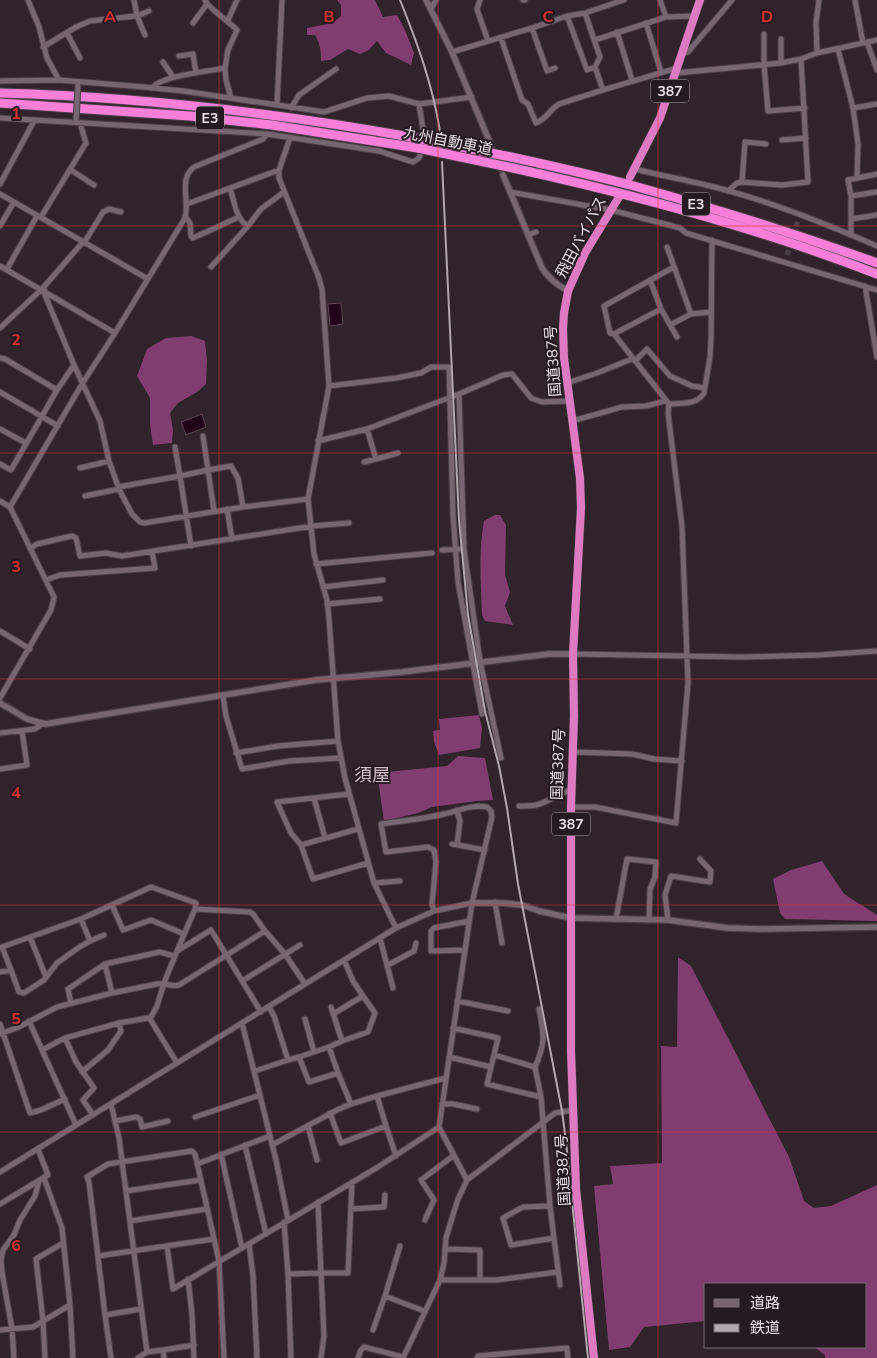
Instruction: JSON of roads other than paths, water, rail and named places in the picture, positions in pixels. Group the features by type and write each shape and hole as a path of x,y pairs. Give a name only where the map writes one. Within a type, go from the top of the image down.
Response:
{"highway":[{"name":"387","path":"630,177 660,118 700,0"},
{"name":"九州自動車道","path":"0,93 78,97 206,108 355,127 416,138 511,157 632,185 807,238 877,263"},
{"name":"九州自動車道","path":"0,103 190,116 272,125 512,168 587,184 681,210 793,244 877,274"},
{"name":"飛田バイパス","path":"568,291 585,254 619,197"},
{"name":"国道387号","path":"568,291 563,329 567,383 580,478 581,508 573,654 571,1050 576,1189 594,1358"}],"street":[{"path":"28,0 39,27 47,58 59,80"},
{"path":"134,0 136,16 144,36"},
{"path":"277,106 282,0"},
{"path":"426,0 452,52 491,146"},
{"path":"432,9 436,0"},
{"path":"480,0 478,9 488,42"},
{"path":"452,52 624,0"},
{"path":"660,0 666,17"},
{"path":"682,54 688,52 732,0"},
{"path":"816,53 818,0"},
{"path":"855,0 865,43 877,70"},
{"path":"228,20 235,1"},
{"path":"193,22 206,2 237,30 228,50 225,68 231,98"},
{"path":"43,47 76,27 90,21 136,16 149,11"},
{"path":"567,16 587,70 595,67 600,57 585,13"},
{"path":"595,40 666,17 694,16"},
{"path":"646,23 661,72"},
{"path":"532,28 546,70 554,68"},
{"path":"67,32 80,58"},
{"path":"617,32 632,80"},
{"path":"764,34 764,65 768,111 805,108"},
{"path":"501,38 522,100 528,104 536,123 547,118 555,106 559,104 661,72 782,63 801,59 816,53 877,40"},
{"path":"782,39 782,63"},
{"path":"838,49 853,108 858,144 858,177"},
{"path":"179,56 193,54 196,73"},
{"path":"728,190 737,182 782,185 808,182 801,59"},
{"path":"163,62 173,77"},
{"path":"595,67 603,90"},
{"path":"152,88 154,84 173,77 225,68"},
{"path":"291,108 298,95 336,69"},
{"path":"0,81 59,80 152,88 324,112 367,98 389,96 420,104 472,97"},
{"path":"7,270 39,216 71,170 86,143 77,122 79,83"},
{"path":"420,104 423,129"},
{"path":"853,108 877,104"},
{"path":"0,118 267,134 379,151 413,162 419,158 420,151"},
{"path":"0,184 34,121"},
{"path":"10,507 82,384 185,216 187,204 185,177 188,172 263,139 267,134"},
{"path":"290,138 279,170 279,178 322,289 329,386 308,499 316,564 327,604 340,758 374,883 396,928"},
{"path":"782,140 806,138"},
{"path":"742,182 745,142 766,144"},
{"path":"635,169 728,190 799,217 851,234 877,246"},
{"path":"71,170 94,185"},
{"path":"187,204 279,170"},
{"path":"851,234 851,196 848,180 877,174"},
{"path":"502,176 542,268 549,278 568,291"},
{"path":"230,188 239,217 248,226"},
{"path":"211,267 261,209 284,192"},
{"path":"510,192 611,210 680,228 686,233 877,290"},
{"path":"851,196 877,192"},
{"path":"0,194 148,279"},
{"path":"0,226 14,202"},
{"path":"0,328 44,290 83,243 103,212 109,209 121,212"},
{"path":"851,219 877,215"},
{"path":"185,216 190,223 191,236 193,238 239,217"},
{"path":"528,235 536,232"},
{"path":"572,421 622,407 646,406 667,402 694,402 701,398 710,357 712,240"},
{"path":"667,247 691,314"},
{"path":"784,263 787,255"},
{"path":"0,266 115,333"},
{"path":"571,806 595,807 617,813 640,815 676,823 688,682 682,526 667,402 614,334 610,333 604,306 674,267"},
{"path":"650,280 661,309 677,337"},
{"path":"864,286 877,357"},
{"path":"44,290 74,366 100,421 109,461 119,488 132,514 140,522 144,523 227,509 308,499"},
{"path":"614,334 661,309"},
{"path":"670,326 691,314 711,312"},
{"path":"567,383 634,360 648,349 670,376 692,386 704,388"},
{"path":"0,358 5,359 57,390"},
{"path":"0,464 10,470 57,390 74,366"},
{"path":"329,386 396,378 421,373 431,367 449,367 455,549 458,582 482,714"},
{"path":"318,441 367,429 503,375 512,374 531,398 542,402 570,401"},
{"path":"0,392 58,426"},
{"path":"459,394 464,549 480,661 501,758"},
{"path":"0,429 26,444"},
{"path":"367,429 376,458"},
{"path":"203,436 214,511"},
{"path":"175,447 191,546"},
{"path":"364,462 398,453"},
{"path":"80,468 109,461"},
{"path":"85,496 231,466 238,478 244,507"},
{"path":"0,501 10,507 54,597 53,604 30,649 0,698"},
{"path":"227,509 232,539"},
{"path":"31,548 37,544 72,536 76,538 80,556 106,553 122,556 312,526 349,523"},
{"path":"442,550 464,549"},
{"path":"46,580 60,575 155,568 152,552"},
{"path":"316,564 432,554"},
{"path":"323,587 383,580"},
{"path":"327,604 380,599"},
{"path":"0,632 30,649"},
{"path":"0,703 28,719 43,723 334,678 402,672 549,654 741,657 877,651"},
{"path":"223,696 226,716 242,769 290,761 340,758"},
{"path":"0,733 35,729 43,723"},
{"path":"0,769 27,765 22,731"},
{"path":"236,753 278,746 338,741"},
{"path":"572,752 632,754 654,760 682,761"},
{"path":"519,806 536,806 562,792 571,790"},
{"path":"349,794 276,802 291,833 301,846 314,879 368,863"},
{"path":"314,798 325,838"},
{"path":"434,911 432,904 436,862 434,850 428,847 386,852 381,824 485,806 491,811 492,817 469,921 439,1127 467,1180"},
{"path":"457,810 460,821 454,844 485,850"},
{"path":"301,846 358,829"},
{"path":"616,919 626,859 656,862 655,877 650,889 649,920"},
{"path":"668,920 665,895 671,876 710,882 711,871 700,859"},
{"path":"374,883 400,881"},
{"path":"104,935 90,941 57,964 44,980 24,993 19,992 2,947 81,919 151,887 196,903 150,1020"},
{"path":"495,902 502,943"},
{"path":"0,1172 396,928 434,911 495,902 522,905 539,912 571,918 668,920 728,928 877,928"},
{"path":"112,904 123,930 151,920 184,934"},
{"path":"195,909 250,912 253,914 285,954 305,984"},
{"path":"81,919 90,941"},
{"path":"465,950 432,952 430,950 431,931 434,928 469,921"},
{"path":"71,1003 68,989 105,964 160,952 175,953 211,930 261,1012"},
{"path":"2,1033 30,1022 57,1006 164,983 175,986 179,985 265,931"},
{"path":"30,937 46,977"},
{"path":"380,938 393,988"},
{"path":"388,965 414,951 416,943"},
{"path":"242,981 300,946"},
{"path":"255,1071 368,1032 374,1013 353,981 344,960"},
{"path":"105,964 112,994"},
{"path":"0,972 11,970"},
{"path":"333,1014 363,996"},
{"path":"457,1002 508,1011"},
{"path":"269,1007 274,1016 288,1060"},
{"path":"331,1007 342,1041"},
{"path":"539,1009 544,1038 543,1049 535,1067 542,1097 550,1206 560,1285"},
{"path":"42,1050 66,1038 119,1023 148,1018 177,1063"},
{"path":"305,1019 314,1052"},
{"path":"30,1022 76,1125"},
{"path":"242,1022 272,1145 286,1221 291,1358"},
{"path":"82,1072 108,1050 120,1032 119,1023"},
{"path":"0,1024 30,1113 65,1099"},
{"path":"453,1028 498,1038 487,1084 542,1097"},
{"path":"66,1038 82,1072 94,1088 82,1100 93,1115"},
{"path":"329,1047 351,1104"},
{"path":"494,1055 535,1067"},
{"path":"299,1057 309,1082 338,1073"},
{"path":"449,1057 491,1067"},
{"path":"272,1145 330,1113 351,1104 446,1078"},
{"path":"195,1117 260,1095"},
{"path":"377,1096 396,1156"},
{"path":"111,1104 122,1162 147,1352"},
{"path":"442,1104 453,1104 478,1109"},
{"path":"358,1358 364,1347 403,1358 440,1280 452,1218 467,1180 555,1112 574,1110"},
{"path":"330,1113 341,1143 386,1126"},
{"path":"115,1122 136,1116 140,1119 142,1127 168,1121"},
{"path":"308,1126 317,1160"},
{"path":"167,1246 173,1289 396,1156 439,1127"},
{"path":"197,1164 270,1136"},
{"path":"245,1145 266,1234"},
{"path":"0,1204 48,1175 38,1149"},
{"path":"111,1358 87,1178 108,1164 192,1151 197,1164 219,1261 224,1358"},
{"path":"221,1154 242,1248"},
{"path":"425,1220 434,1200 421,1180 453,1156"},
{"path":"42,1179 62,1228 73,1358"},
{"path":"14,1358 12,1329 1,1273 1,1260 3,1250 14,1235 42,1179"},
{"path":"126,1192 200,1180"},
{"path":"288,1274 348,1273 352,1182"},
{"path":"351,1209 384,1207 385,1195"},
{"path":"318,1202 324,1336 321,1358"},
{"path":"550,1206 524,1207 503,1218 511,1244 554,1238"},
{"path":"130,1221 207,1209"},
{"path":"98,1256 214,1240"},
{"path":"45,1358 36,1259 63,1243"},
{"path":"249,1244 253,1275 257,1358"},
{"path":"373,1330 400,1246"},
{"path":"445,1249 480,1250 480,1280"},
{"path":"440,1280 496,1280 558,1272"},
{"path":"188,1280 194,1358"},
{"path":"385,1296 424,1311"},
{"path":"0,1330 32,1327 70,1305"},
{"path":"0,1307 7,1307"},
{"path":"105,1315 141,1309"},
{"path":"138,1358 147,1352 194,1345"},
{"path":"477,1358 478,1356 567,1348 568,1358"},
{"path":"163,1350 164,1358"}],"tunnel":[{"path":"491,145 503,175"},
{"path":"787,255 798,220"}],"railway":[{"path":"400,0 424,64 440,131"},
{"path":"442,162 459,520 468,615 485,711 507,808 518,884 562,1111 588,1358"}],"district":[{"name":"須屋","path":"372,775"}]}
